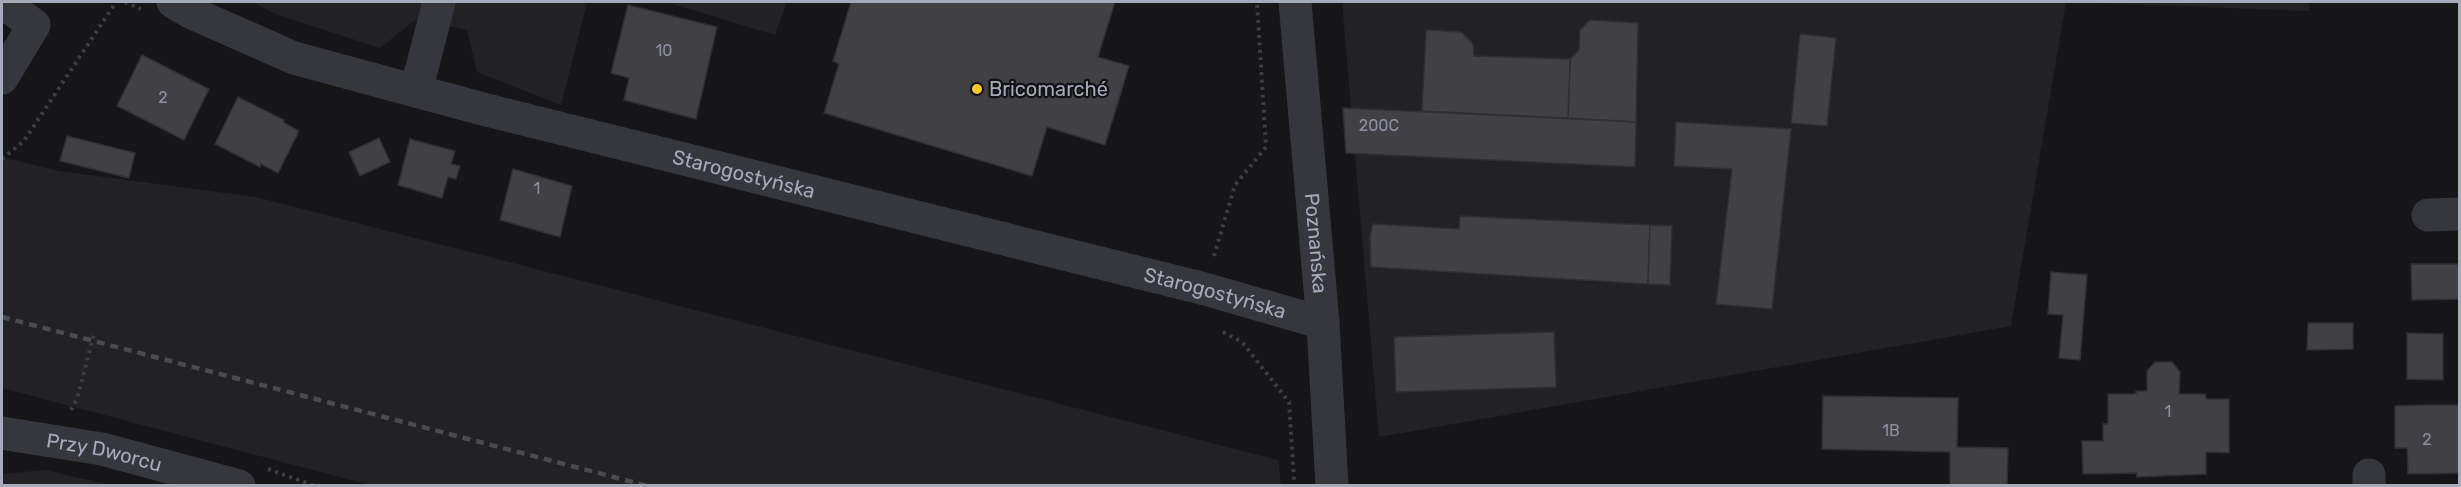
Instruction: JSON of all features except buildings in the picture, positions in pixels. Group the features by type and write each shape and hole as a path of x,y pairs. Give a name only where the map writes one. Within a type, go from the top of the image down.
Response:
{"street":[{"path":"2,2 34,25 2,78"},
{"name":"Starogostyńska","path":"173,2 192,13 294,58 416,91 1205,289 1323,323"},
{"path":"416,91 439,2"},
{"name":"Poznańska","path":"1295,2 1323,323 1332,486"},
{"name":"Przy Dworcu","path":"2,433 102,449 239,486"}],"path":[{"path":"2,159 24,141 116,2"},
{"path":"1212,261 1235,185 1266,147 1257,2"},
{"path":"1215,328 1242,342 1289,402 1294,486"},
{"path":"63,442 69,413 77,399 94,334"}],"shaded area":[{"path":"252,2 587,2 561,105 477,72 467,30 415,20 380,48 278,15"},
{"path":"666,2 787,2 775,35"},
{"path":"1342,2 2066,2 2011,326 1379,437"},
{"path":"2066,2 2309,2 2309,11"},
{"path":"2,157 59,171 256,197 1278,460 1281,485 370,485 2,388"},
{"path":"45,470 110,485 2,485 2,474"}],"railway":[{"path":"2,317 648,486"}],"place":[{"name":"Bricomarché","path":"977,89"}]}
